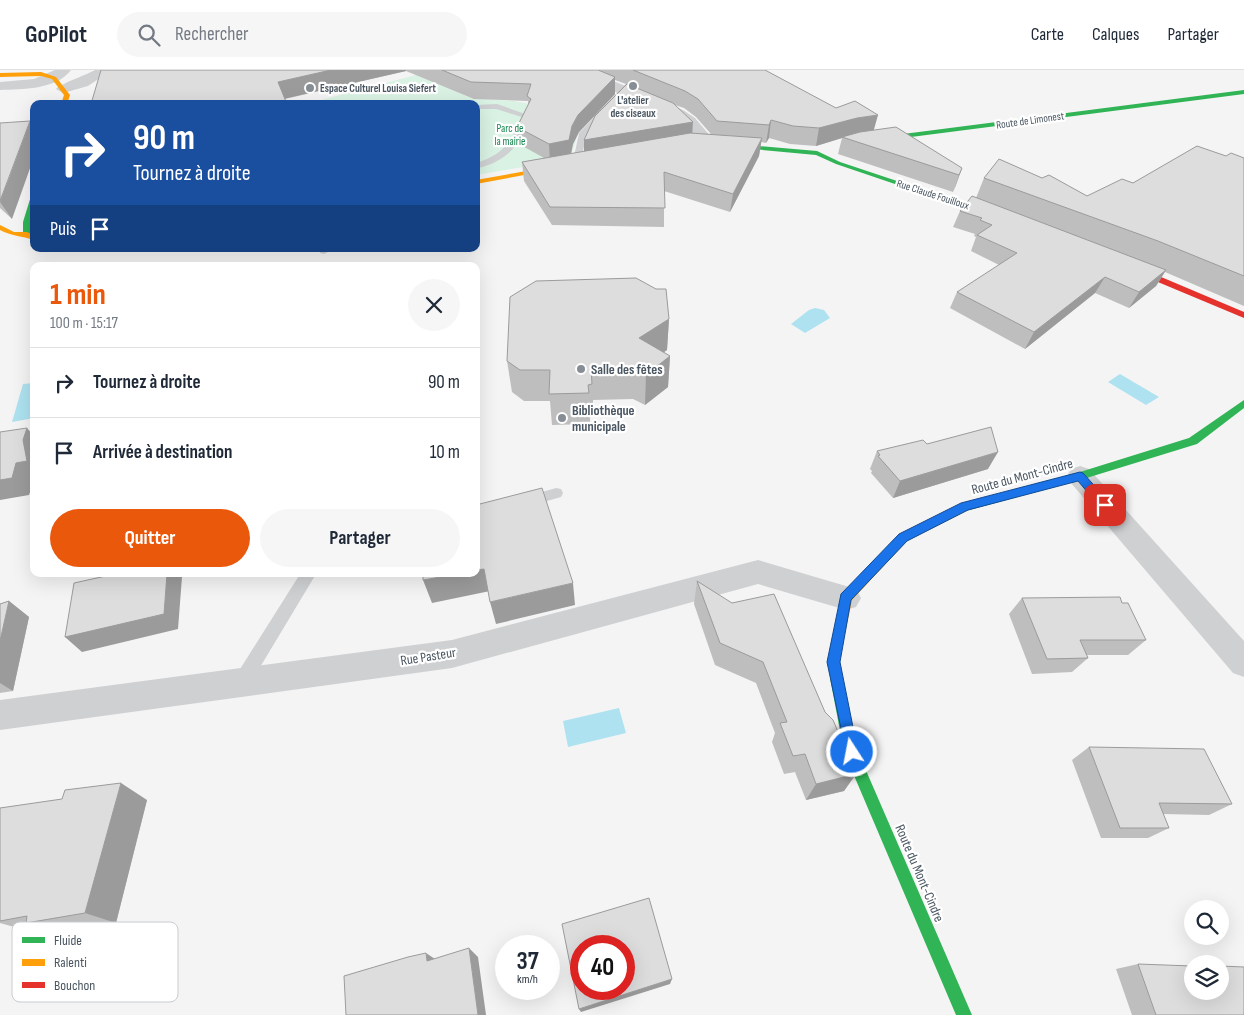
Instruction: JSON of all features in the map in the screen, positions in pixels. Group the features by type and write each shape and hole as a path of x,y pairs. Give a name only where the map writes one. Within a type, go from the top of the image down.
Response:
{"street":[{"path":"4,76 36,83 60,79 83,83 105,70"},
{"path":"575,70 623,94 678,113 690,121 708,144"},
{"path":"60,79 67,95 65,100"},
{"name":"Route de Limonest","path":"862,141 1244,92"},
{"path":"689,144 817,153 835,148"},
{"name":"Rue Claude Fouilloux","path":"817,153 838,163 1013,222"},
{"path":"480,181 580,163"},
{"path":"0,227 13,234 30,236 27,222 30,212"},
{"path":"1110,259 1244,315"},
{"name":"Route du Mont-Cindre","path":"964,1015 852,752 833,662 846,598 903,538 965,506 1080,476 1193,442 1244,403"},
{"path":"1080,476 1244,663"},
{"name":"Rue Pasteur","path":"0,715 452,654 758,572 846,598"}],"lane":[{"path":"580,163 583,133 597,116 612,104"},
{"path":"480,106 497,106 528,116 514,146 492,162 480,165"},
{"path":"512,506 556,493"},
{"path":"241,683 306,577"}],"green space":[{"name":"Parc de la mairie","path":"416,75 471,98 514,101 592,116 578,134 570,159 480,174 480,100 321,100"}],"water":[{"path":"815,308 824,310 830,318 805,333 791,324 809,310"},
{"path":"1120,374 1159,397 1146,405 1108,382"},
{"path":"30,383 30,419 12,422 23,384"},
{"path":"619,708 626,733 568,747 563,721"}],"building":[{"path":"101,70 331,70 278,82 285,100 92,100"},
{"path":"442,70 598,70 615,77 578,115 572,126 569,140 549,144 517,127 531,99 527,96 531,84 471,82"},
{"path":"633,70 765,70 836,108 855,101 878,115 857,118 819,128 793,126 771,120 769,125 717,121 698,99 685,91"},
{"path":"627,84 673,103 693,122 584,140 595,116"},
{"path":"30,121 0,201 0,123"},
{"path":"896,127 962,168 959,175 842,137 860,132"},
{"path":"690,133 762,138 733,194 664,172 665,208 550,207 522,162"},
{"path":"1197,146 1226,156 1231,153 1244,158 1244,276 1158,241 984,178 999,159 1042,178 1049,175 1087,196 1122,179 1133,183"},
{"path":"972,196 1166,270 1139,292 1105,277 1034,332 957,292 1017,253 977,235 992,225 980,220 982,218 960,211"},
{"path":"636,278 656,289 666,289 669,319 639,338 670,356 646,375 634,368 591,369 592,384 588,385 589,393 549,394 550,370 520,370 507,361 510,297 536,281"},
{"path":"991,427 998,452 900,481 878,456 880,455 877,451 923,440 927,444"},
{"path":"27,428 23,440 27,461 16,463 12,478 0,480 0,432"},
{"path":"542,488 573,583 490,602 484,569 480,570 480,504"},
{"path":"101,577 167,577 164,614 65,637 74,583"},
{"path":"423,577 440,577 423,580"},
{"path":"697,581 732,603 774,594 825,712 833,720 856,774 816,784 805,754 793,756 780,723 787,722 763,662 720,643"},
{"path":"1120,597 1122,603 1128,603 1146,640 1080,640 1088,658 1047,659 1022,598"},
{"path":"9,601 0,641 0,604"},
{"path":"1089,747 1204,749 1232,804 1159,803 1169,828 1120,828"},
{"path":"121,783 85,913 32,922 26,922 27,916 0,921 0,808 62,799 65,790"},
{"path":"649,898 672,979 635,991 635,935 570,935 570,964 562,924"},
{"path":"469,948 478,1015 346,1015 344,976 408,957 426,953 427,961"},
{"path":"1138,964 1184,966 1184,1000 1229,1000 1229,966 1244,967 1244,1015 1156,1015"},
{"path":"577,1000 607,1000 579,1009"}],"traffic: fast":[{"path":"872,140 1244,92"},
{"path":"723,145 817,153 838,163 1001,217"},
{"path":"27,234 27,222 30,212"},
{"path":"962,508 1080,476 1193,441 1244,403"},
{"path":"836,678 851,752 964,1015"}],"traffic: slow":[{"path":"0,75 41,74 54,78 67,95 65,100"},
{"path":"480,181 560,167"},
{"path":"0,227 13,234 30,236"},
{"path":"836,678 833,662 846,598 903,538 962,508"}],"traffic: jam":[{"path":"1125,265 1244,315"}],"place":[{"name":"L'atelier des ciseaux","path":"633,86"},
{"name":"Espace Culturel Louisa Siefert","path":"310,88"},
{"name":"Salle des fêtes","path":"581,369"},
{"name":"Bibliothèque municipale","path":"562,418"}],"route":[{"path":"852,752 833,662 846,598 903,538 965,506 1080,476 1105,505"}]}
